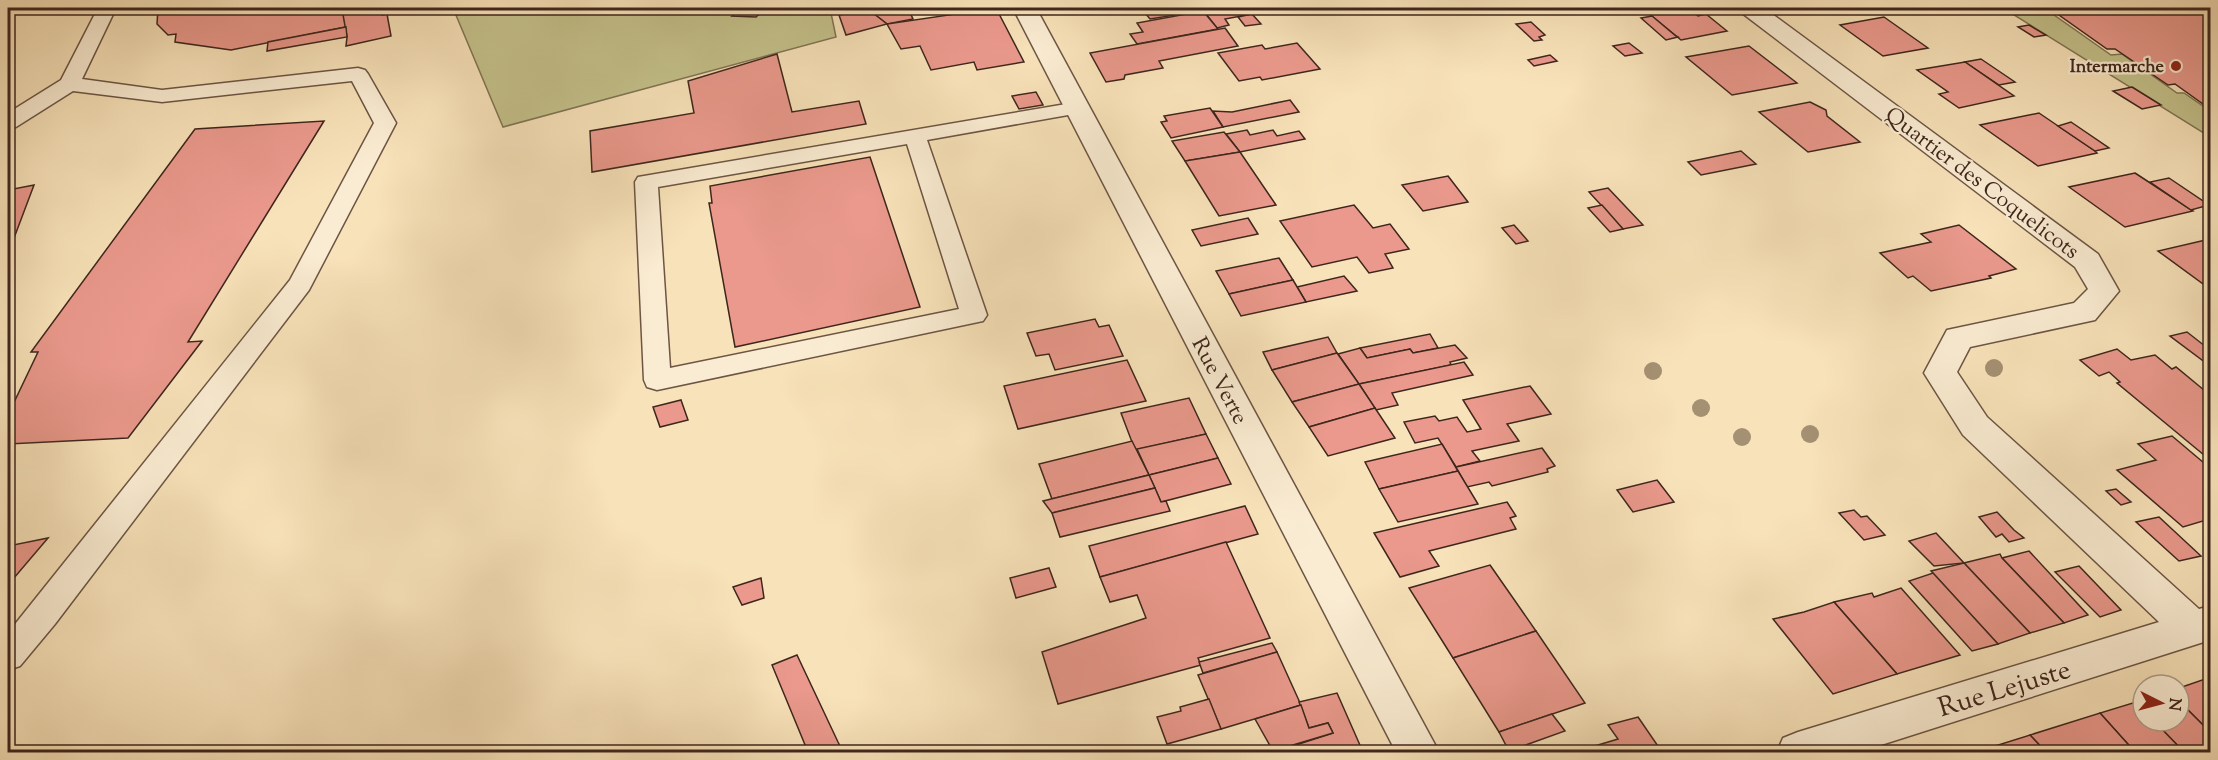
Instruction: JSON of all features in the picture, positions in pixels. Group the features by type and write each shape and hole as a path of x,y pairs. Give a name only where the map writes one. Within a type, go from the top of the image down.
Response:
{"street":[{"name":"Rue Verte","path":"1024,8 1418,753"},
{"name":"Quartier des Coquelicots","path":"1750,8 2087,261 2104,291 2084,312 1958,339 1940,373 1976,426 2202,626"},
{"name":"Rue Lejuste","path":"1798,753 2202,626"}],"lane":[{"path":"8,122 69,84 107,8"},
{"path":"920,8 926,8"},
{"path":"8,656 44,614 300,284 385,123 358,74 162,96 69,84"},
{"path":"915,136 974,315 657,380 646,182 1077,108"}],"shaded area":[{"path":"453,8 749,8 761,10 764,8 798,8 831,13 836,37 503,127"},
{"path":"2003,8 2044,8 2111,55 2122,54 2177,93 2184,93 2210,111 2210,137"}],"building":[{"path":"158,8 342,8 346,27 231,50 175,42 176,34 168,35 157,24"},
{"path":"380,8 382,15 387,14 391,36 346,46 347,37 342,9"},
{"path":"730,8 766,8 756,17 732,16 739,10"},
{"path":"908,8 913,19 887,24 869,10"},
{"path":"996,8 1024,62 977,70 974,62 931,70 920,46 901,49 887,24"},
{"path":"1141,8 1219,8 1150,19"},
{"path":"1247,8 1252,14 1225,19 1229,25 1217,28 1202,9"},
{"path":"1688,8 1698,16 1706,14 1727,31 1681,40 1647,12"},
{"name":"Intermarche","path":"2049,8 2210,8 2210,109 2175,84 2168,85 2115,49 2107,49"},
{"path":"869,10 887,24 846,35 839,15"},
{"path":"1203,11 1218,29 1137,44 1130,34 1143,32 1137,23"},
{"path":"1252,14 1261,24 1245,26 1238,17"},
{"path":"1652,16 1678,37 1666,40 1641,18"},
{"path":"1884,17 1928,48 1883,56 1840,25"},
{"path":"1531,22 1545,35 1539,37 1542,40 1534,41 1516,24"},
{"path":"2029,25 2046,35 2034,37 2018,27"},
{"path":"346,27 347,37 267,51 268,42"},
{"path":"1225,28 1238,46 1159,61 1163,68 1125,75 1124,79 1106,82 1090,53"},
{"path":"1297,43 1320,69 1262,80 1260,77 1239,81 1218,53 1262,45 1265,49"},
{"path":"1629,43 1642,53 1625,56 1613,46"},
{"path":"1749,46 1797,83 1732,95 1686,57"},
{"path":"777,54 792,112 859,101 866,124 592,172 590,131 694,113 688,81"},
{"path":"1550,55 1557,61 1534,66 1528,60"},
{"path":"1981,59 2015,82 1999,85 1965,62"},
{"path":"1965,62 2014,96 1959,108 1939,94 1948,92 1917,70"},
{"path":"2132,87 2161,105 2142,109 2113,91"},
{"path":"1036,92 1043,105 1019,109 1012,96"},
{"path":"1290,100 1299,112 1223,127 1213,111 1232,112"},
{"path":"1810,102 1826,110 1827,116 1860,142 1808,152 1759,112"},
{"path":"1210,108 1223,127 1171,138 1161,122 1167,121 1164,116"},
{"path":"2039,113 2097,153 2038,166 1980,125"},
{"path":"324,121 188,342 202,341 128,438 8,444 8,415 38,352 31,352 195,129"},
{"path":"2071,122 2109,148 2095,151 2058,126"},
{"path":"1247,130 1250,135 1273,130 1277,136 1299,131 1305,139 1240,152 1226,134"},
{"path":"1224,132 1240,152 1185,161 1172,141"},
{"path":"1741,151 1756,164 1701,175 1688,162"},
{"path":"1240,152 1276,205 1219,216 1185,161"},
{"path":"870,157 920,307 735,347 709,203 712,203 710,186"},
{"path":"2135,173 2193,211 2125,227 2069,187"},
{"path":"1448,176 1468,202 1423,211 1402,185"},
{"path":"2169,178 2209,205 2191,210 2150,182"},
{"path":"34,185 8,254 8,190"},
{"path":"1608,188 1643,225 1623,229 1589,192"},
{"path":"1354,205 1373,228 1390,224 1409,249 1385,254 1393,268 1369,273 1357,257 1312,267 1280,221"},
{"path":"1602,205 1623,229 1610,232 1588,208"},
{"path":"1248,218 1258,234 1201,246 1192,230"},
{"path":"1514,225 1528,241 1516,244 1502,228"},
{"path":"1959,225 2016,269 1989,276 1991,278 1931,291 1913,276 1908,278 1880,253 1931,242 1921,234"},
{"path":"2210,239 2210,289 2158,251"},
{"path":"1279,258 1293,280 1229,294 1216,271"},
{"path":"1344,276 1357,291 1306,302 1297,287"},
{"path":"1293,280 1306,302 1241,316 1229,294"},
{"path":"1095,319 1099,327 1109,325 1123,356 1055,370 1049,354 1036,356 1027,333"},
{"path":"2187,332 2210,350 2210,366 2170,336"},
{"path":"1430,334 1438,348 1413,353 1410,349 1367,358 1360,348"},
{"path":"1328,337 1337,353 1272,370 1263,352"},
{"path":"1455,345 1467,358 1450,362 1451,365 1359,384 1338,354 1360,348 1367,358 1410,349 1413,353"},
{"path":"2117,349 2131,360 2155,355 2172,369 2176,367 2210,395 2210,398 2205,400 2210,404 2210,460 2117,383 2120,382 2109,372 2099,376 2080,360"},
{"path":"1337,353 1359,384 1292,402 1272,370"},
{"path":"1127,360 1146,401 1018,429 1004,386"},
{"path":"1464,362 1473,375 1392,393 1398,405 1376,410 1359,384"},
{"path":"1359,384 1375,408 1309,427 1292,402"},
{"path":"1530,386 1551,414 1507,424 1519,441 1472,451 1480,461 1456,467 1438,438 1415,443 1404,422 1435,416 1439,421 1457,417 1467,432 1481,429 1463,400"},
{"path":"1189,398 1206,434 1135,450 1121,413"},
{"path":"681,400 688,420 660,427 653,407"},
{"path":"1375,408 1395,438 1328,456 1309,427"},
{"path":"1206,434 1218,458 1149,475 1137,449"},
{"path":"2172,436 2210,468 2210,524 2206,520 2183,527 2117,470 2156,460 2138,444"},
{"path":"1132,441 1149,475 1052,499 1039,464"},
{"path":"1442,444 1458,471 1379,489 1365,462"},
{"path":"1542,448 1555,466 1547,469 1548,472 1492,486 1489,482 1467,487 1456,467"},
{"path":"1218,458 1231,484 1161,502 1149,475"},
{"path":"1458,471 1478,504 1398,522 1379,489"},
{"path":"1149,475 1155,488 1052,513 1043,501"},
{"path":"1657,480 1674,502 1633,512 1617,490"},
{"path":"1155,488 1161,502 1166,501 1170,511 1060,537 1052,513"},
{"path":"2116,489 2131,502 2121,505 2106,491"},
{"path":"1507,502 1516,516 1510,518 1516,529 1429,551 1439,566 1400,577 1374,533"},
{"path":"1245,506 1258,534 1100,577 1089,546"},
{"path":"1854,510 1861,517 1867,516 1885,535 1864,540 1839,513"},
{"path":"1997,512 2024,538 2009,542 2002,534 1996,537 1979,517"},
{"path":"2159,517 2201,556 2179,561 2136,522"},
{"path":"1936,533 1964,563 1934,566 1909,541"},
{"path":"48,538 8,585 8,546"},
{"path":"1226,542 1270,638 1198,658 1201,665 1058,704 1042,652 1146,618 1137,595 1110,602 1100,577"},
{"path":"2029,551 2088,615 2064,623 2002,558"},
{"path":"2000,554 2064,623 2030,633 1964,563"},
{"path":"1964,563 2030,633 1998,644 1931,571"},
{"path":"1490,565 1536,631 1453,658 1409,588"},
{"path":"2079,566 2121,610 2100,617 2055,572"},
{"path":"1049,568 1056,587 1016,598 1010,578"},
{"path":"1933,573 1998,644 1972,651 1909,581"},
{"path":"761,578 764,598 742,605 733,587"},
{"path":"1901,588 1960,655 1897,674 1834,602 1872,593 1874,597"},
{"path":"1834,602 1897,674 1833,694 1773,619"},
{"path":"1536,631 1585,703 1499,732 1453,658"},
{"path":"1272,643 1277,652 1203,673 1199,662"},
{"path":"1277,652 1301,705 1221,729 1198,675"},
{"path":"797,655 843,752 808,752 772,665"},
{"path":"2205,679 2210,684 2210,732 2191,713 2191,684"},
{"path":"1337,693 1363,752 1274,752 1333,733 1328,723 1309,728 1299,702"},
{"path":"1209,699 1221,729 1167,744 1157,717 1181,711 1180,707"},
{"path":"2131,704 2131,733 2166,733 2184,752 2135,752 2100,713"},
{"path":"1301,705 1309,728 1328,723 1333,733 1273,751 1255,719"},
{"path":"2100,713 2135,752 2046,752 2030,735"},
{"path":"2191,713 2210,732 2210,752 2184,752 2166,733 2191,733"},
{"path":"1552,714 1565,731 1509,751 1499,732"},
{"path":"1638,717 1660,749 1649,752 1590,752 1588,748 1618,739 1608,725"},
{"path":"2030,735 2046,752 1976,752"}],"place":[{"name":"Intermarche","path":"2176,66"}]}
